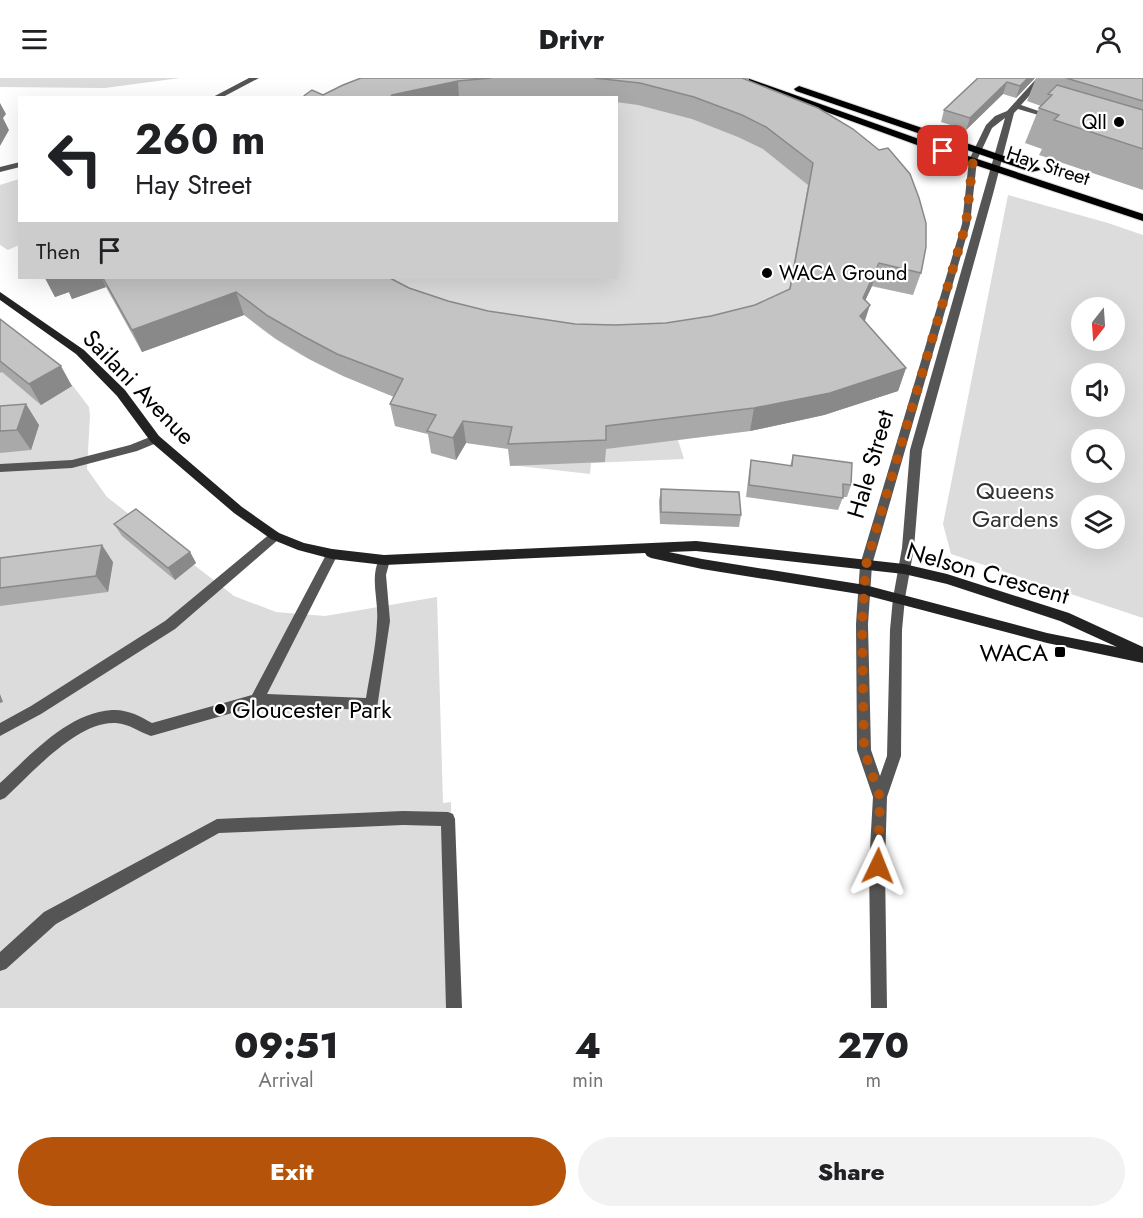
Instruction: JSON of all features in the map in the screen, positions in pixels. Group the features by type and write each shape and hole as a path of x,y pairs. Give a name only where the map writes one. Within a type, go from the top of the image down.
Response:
{"main road":[{"name":"Hay Street","path":"738,78 973,160 997,162 1143,208"},
{"name":"Hay Street","path":"768,78 977,149 997,162 1143,218"}],"street":[{"path":"218,96 255,78"},
{"path":"1010,113 1041,78"},
{"path":"1016,105 1066,121"},
{"name":"Hale Street","path":"880,797 864,750 862,624 866,565 966,224 973,160 989,127 998,118 1010,113"},
{"name":"Hale Street","path":"879,1008 880,797 894,756 899,598 916,450 1010,113"},
{"path":"0,170 18,165"},
{"name":"Sailani Avenue","path":"0,295 80,352 121,393 156,439 238,510 276,536 302,547 332,554 384,560 414,560"},
{"path":"0,468 72,464 133,448 156,439"},
{"path":"0,730 36,710 170,625 276,536"},
{"name":"Nelson Crescent","path":"414,560 696,546 904,569 947,579 1064,617 1143,653"},
{"name":"Nelson Crescent","path":"635,550 702,564 865,590 1047,638 1143,658"},
{"path":"257,700 332,554"},
{"path":"0,793 57,742 80,726 105,716 130,718 151,730 257,700 372,704 384,621 381,575 384,560"},
{"path":"0,963 50,918 217,826 403,818 448,819 453,1008"}],"green space":[{"path":"0,78 180,78 105,88 0,87"},
{"name":"WACA Ground","path":"395,78 704,78 747,102 918,269 913,295 869,286 854,339 898,391 824,415 750,431 678,440 684,459 591,463 590,474 510,465 513,449 466,443 456,460 431,453 439,437 395,426 407,403 398,382 390,395 315,362 269,335 248,318 213,279 618,279 618,96 372,96"},
{"path":"18,179 18,245 8,250 0,245 0,185"},
{"name":"Queens Gardens","path":"1008,195 1143,235 1143,618 951,554 943,524"},
{"name":"Gloucester Park","path":"0,329 73,386 89,407 87,469 107,497 234,596 276,612 325,616 437,597 443,803 451,802 456,1008 0,1008"}],"building":[{"path":"361,78 491,78 458,81 391,96 304,96 312,90 323,95"},
{"path":"594,78 742,78 818,108 853,129 879,150 888,148 910,174 926,223 926,247 921,273 879,263 863,298 870,305 860,316 906,368 830,393 754,408 606,426 606,440 508,444 512,427 463,421 453,438 427,431 436,415 390,404 403,379 337,354 268,316 236,292 132,330 104,279 392,279 409,288 448,301 488,311 575,324 615,325 666,323 711,316 755,305 790,289 813,163 766,127 742,115 694,97 640,83"},
{"path":"978,78 1028,78 1020,86 1007,82 970,118 944,110"},
{"path":"1066,78 1143,78 1143,101"},
{"name":"QII","path":"1057,85 1143,110 1143,149 1054,120 1059,115 1039,108 1052,95 1048,94"},
{"path":"0,319 61,366 29,384 0,361"},
{"path":"26,404 17,430 0,431 0,406"},
{"path":"793,455 852,463 851,485 843,484 843,498 749,485 751,460 792,466"},
{"path":"661,489 739,492 741,515 661,512"},
{"path":"136,509 190,552 168,568 114,524"},
{"path":"102,545 96,576 0,588 0,558"}],"place":[{"name":"QII","path":"1119,122"},
{"name":"WACA Ground","path":"767,273"},
{"name":"WACA","path":"1060,652"},
{"name":"Gloucester Park","path":"220,709"}],"route":[{"path":"878,866 880,797 864,750 862,624 866,565 966,224 973,160 943,151"}]}
